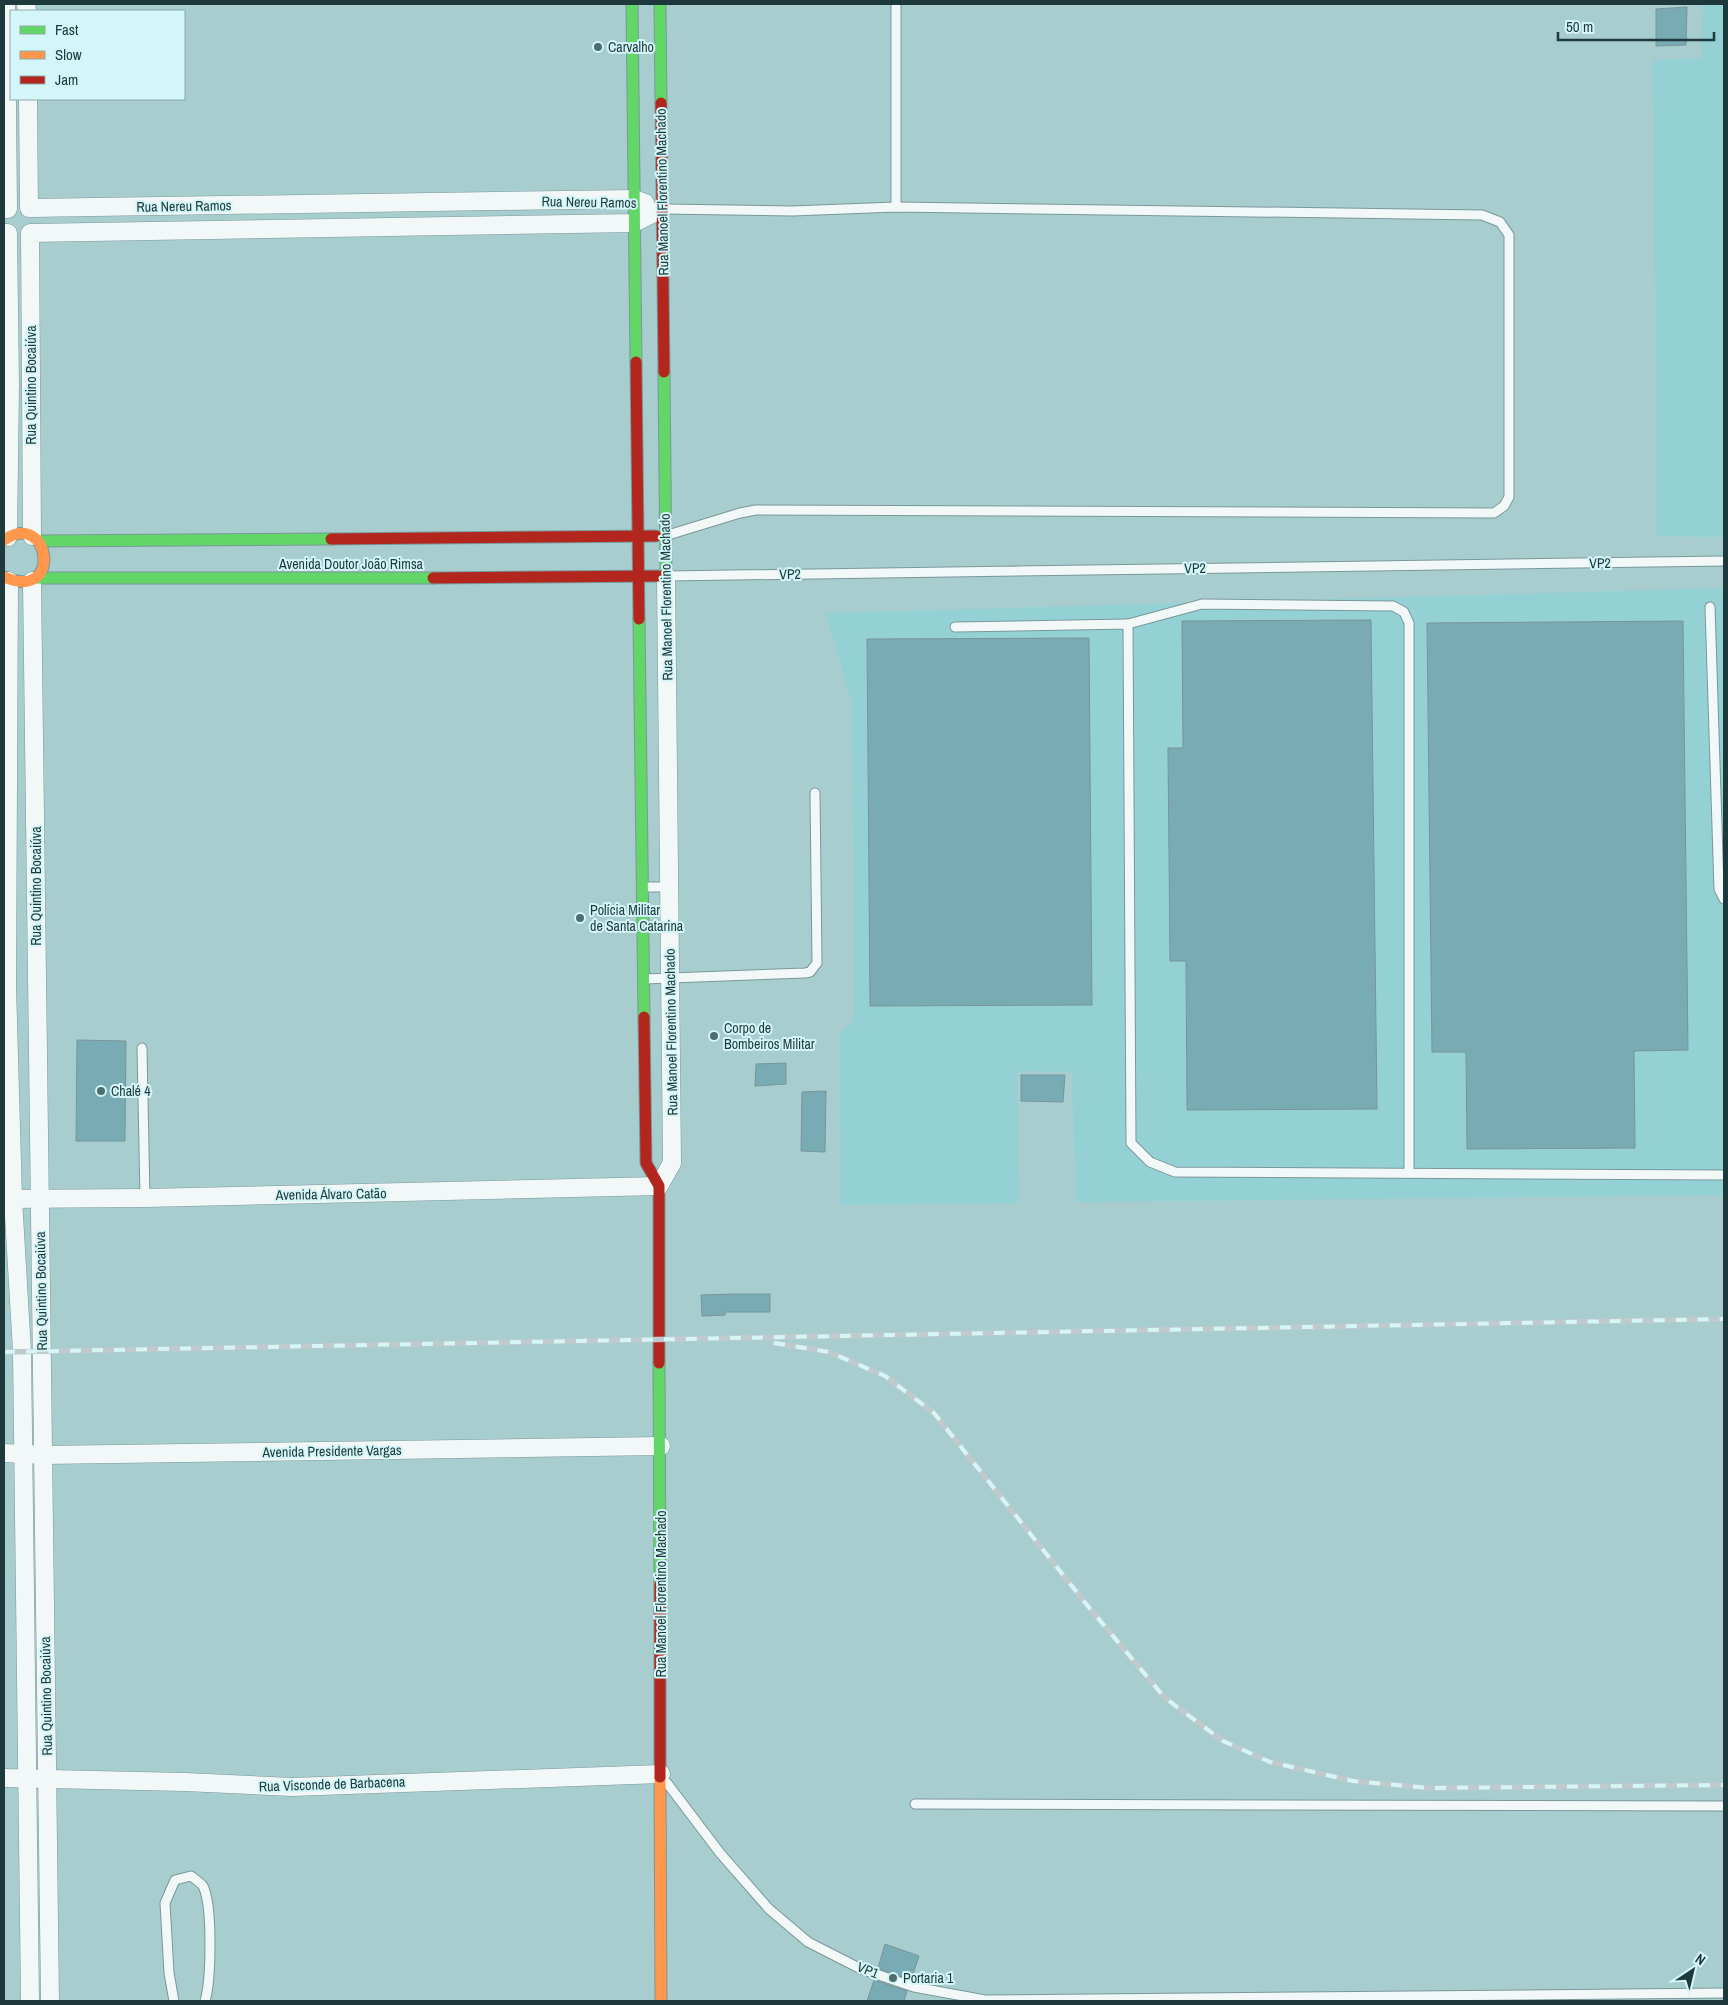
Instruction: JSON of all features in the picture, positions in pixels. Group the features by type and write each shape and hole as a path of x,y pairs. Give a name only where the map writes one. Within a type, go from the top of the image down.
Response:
{"street":[{"path":"5,211 9,75 6,4"},
{"name":"Rua Manoel Florentino Machado","path":"632,4 646,1163 659,1186 661,2001"},
{"name":"Rua Manoel Florentino Machado","path":"659,1186 672,1163 660,4"},
{"path":"28,100 29,208"},
{"name":"Rua Nereu Ramos","path":"5,211 21,204 29,208 634,199 662,209"},
{"path":"324,204 324,228"},
{"path":"150,206 150,231"},
{"name":"Rua Quintino Bocaiúva","path":"29,208 35,220 30,233 35,539"},
{"name":"Rua Nereu Ramos","path":"5,231 21,237 30,233 634,223 662,209"},
{"name":"Rua Quintino Bocaiúva","path":"5,231 10,385 5,539"},
{"path":"10,385 31,385"},
{"name":"Avenida Doutor João Rimsa","path":"5,539 16,534 35,539 666,535"},
{"path":"341,538 342,579"},
{"path":"35,539 45,556 45,564 35,579"},
{"name":"Avenida Doutor João Rimsa","path":"5,578 25,583 35,579 666,576"},
{"name":"Rua Quintino Bocaiúva","path":"5,578 9,745 8,1199 22,1351 30,2001"},
{"name":"Rua Quintino Bocaiúva","path":"35,579 36,985 44,1455 50,2001"},
{"path":"9,745 36,745"},
{"path":"9,794 36,794"},
{"path":"7,985 36,985"},
{"name":"Avenida Álvaro Catão","path":"8,1199 145,1198 659,1186"},
{"name":"Avenida Presidente Vargas","path":"4,1453 23,1452 44,1455 661,1446"},
{"path":"25,1626 46,1626"},
{"name":"Rua Visconde de Barbacena","path":"4,1778 292,1787 661,1774"},
{"path":"30,1968 50,1970"}],"lane":[{"path":"896,4 896,207"},
{"path":"662,209 792,210 896,207 1482,215 1500,222 1509,235 1509,497 1504,506 1494,512 756,510 740,512 666,535"},
{"name":"VP2","path":"666,576 1724,561"},
{"path":"954,627 1128,624 1202,604 1393,606 1404,612 1409,623 1409,1173"},
{"path":"1710,607 1720,889 1724,898"},
{"path":"1128,624 1131,1142 1150,1162 1175,1172 1724,1175"},
{"path":"644,979 670,976 804,973 815,968 817,963 814,793"},
{"path":"643,888 669,887"},
{"path":"142,1048 145,1198"},
{"name":"VP1","path":"661,1774 738,1874 769,1909 808,1942 861,1969 914,1987 985,2000 1724,1993"},
{"path":"915,1804 1724,1806"},
{"path":"174,2001 169,1973 164,1903 175,1880 191,1876 203,1886 209,1922 209,1989 204,2001"}],"shaded area":[{"path":"1703,4 1724,4 1724,537 1657,536 1653,60 1702,58"},
{"path":"1724,588 1724,1195 1076,1202 1072,1072 1017,1071 1019,1203 840,1205 839,1033 854,1021 853,707 826,613"}],"building":[{"path":"1687,7 1686,45 1656,46 1656,9"},
{"path":"1371,620 1377,1109 1187,1110 1186,961 1170,961 1168,748 1183,748 1182,621"},
{"path":"1683,621 1688,1050 1634,1051 1635,1148 1467,1149 1466,1052 1432,1052 1427,623"},
{"path":"1089,638 1092,1005 870,1006 867,639"},
{"name":"Chalé 4","path":"77,1040 126,1041 125,1141 76,1141"},
{"path":"786,1063 786,1084 755,1086 756,1064"},
{"path":"1021,1075 1065,1075 1063,1102 1021,1101"},
{"path":"826,1091 825,1152 801,1151 802,1092"},
{"path":"770,1294 770,1312 725,1312 725,1315 702,1316 701,1295"},
{"path":"885,1944 919,1956 911,1980 878,1968"},
{"path":"874,1980 907,1991 904,2001 867,2001"}],"railway":[{"path":"4,1352 1724,1319"},
{"path":"774,1343 829,1352 885,1376 934,1413 1087,1605 1165,1698 1223,1741 1270,1762 1353,1781 1429,1788 1724,1785"}],"traffic: fast":[{"path":"632,4 636,362"},
{"path":"660,4 661,103"},
{"path":"661,576 666,576 664,372"},
{"path":"39,541 331,539"},
{"path":"37,578 433,578"},
{"path":"639,619 644,1017"},
{"path":"659,1363 660,1585"}],"traffic: slow":[{"path":"4,540 20,533 32,536 40,544 44,556 42,568 36,578 23,582 4,577"},
{"path":"660,1777 661,2001"}],"traffic: jam":[{"path":"661,103 664,372"},
{"path":"636,362 639,619"},
{"path":"331,539 656,536"},
{"path":"433,578 661,576"},
{"path":"644,1017 646,1163 659,1186 659,1363"},
{"path":"660,1585 660,1777"}],"place":[{"name":"Carvalho","path":"598,47"},
{"name":"Polícia Militar de Santa Catarina","path":"580,918"},
{"name":"Corpo de Bombeiros Militar","path":"714,1036"},
{"name":"Chalé 4","path":"101,1091"},
{"name":"Portaria 1","path":"893,1978"}]}
